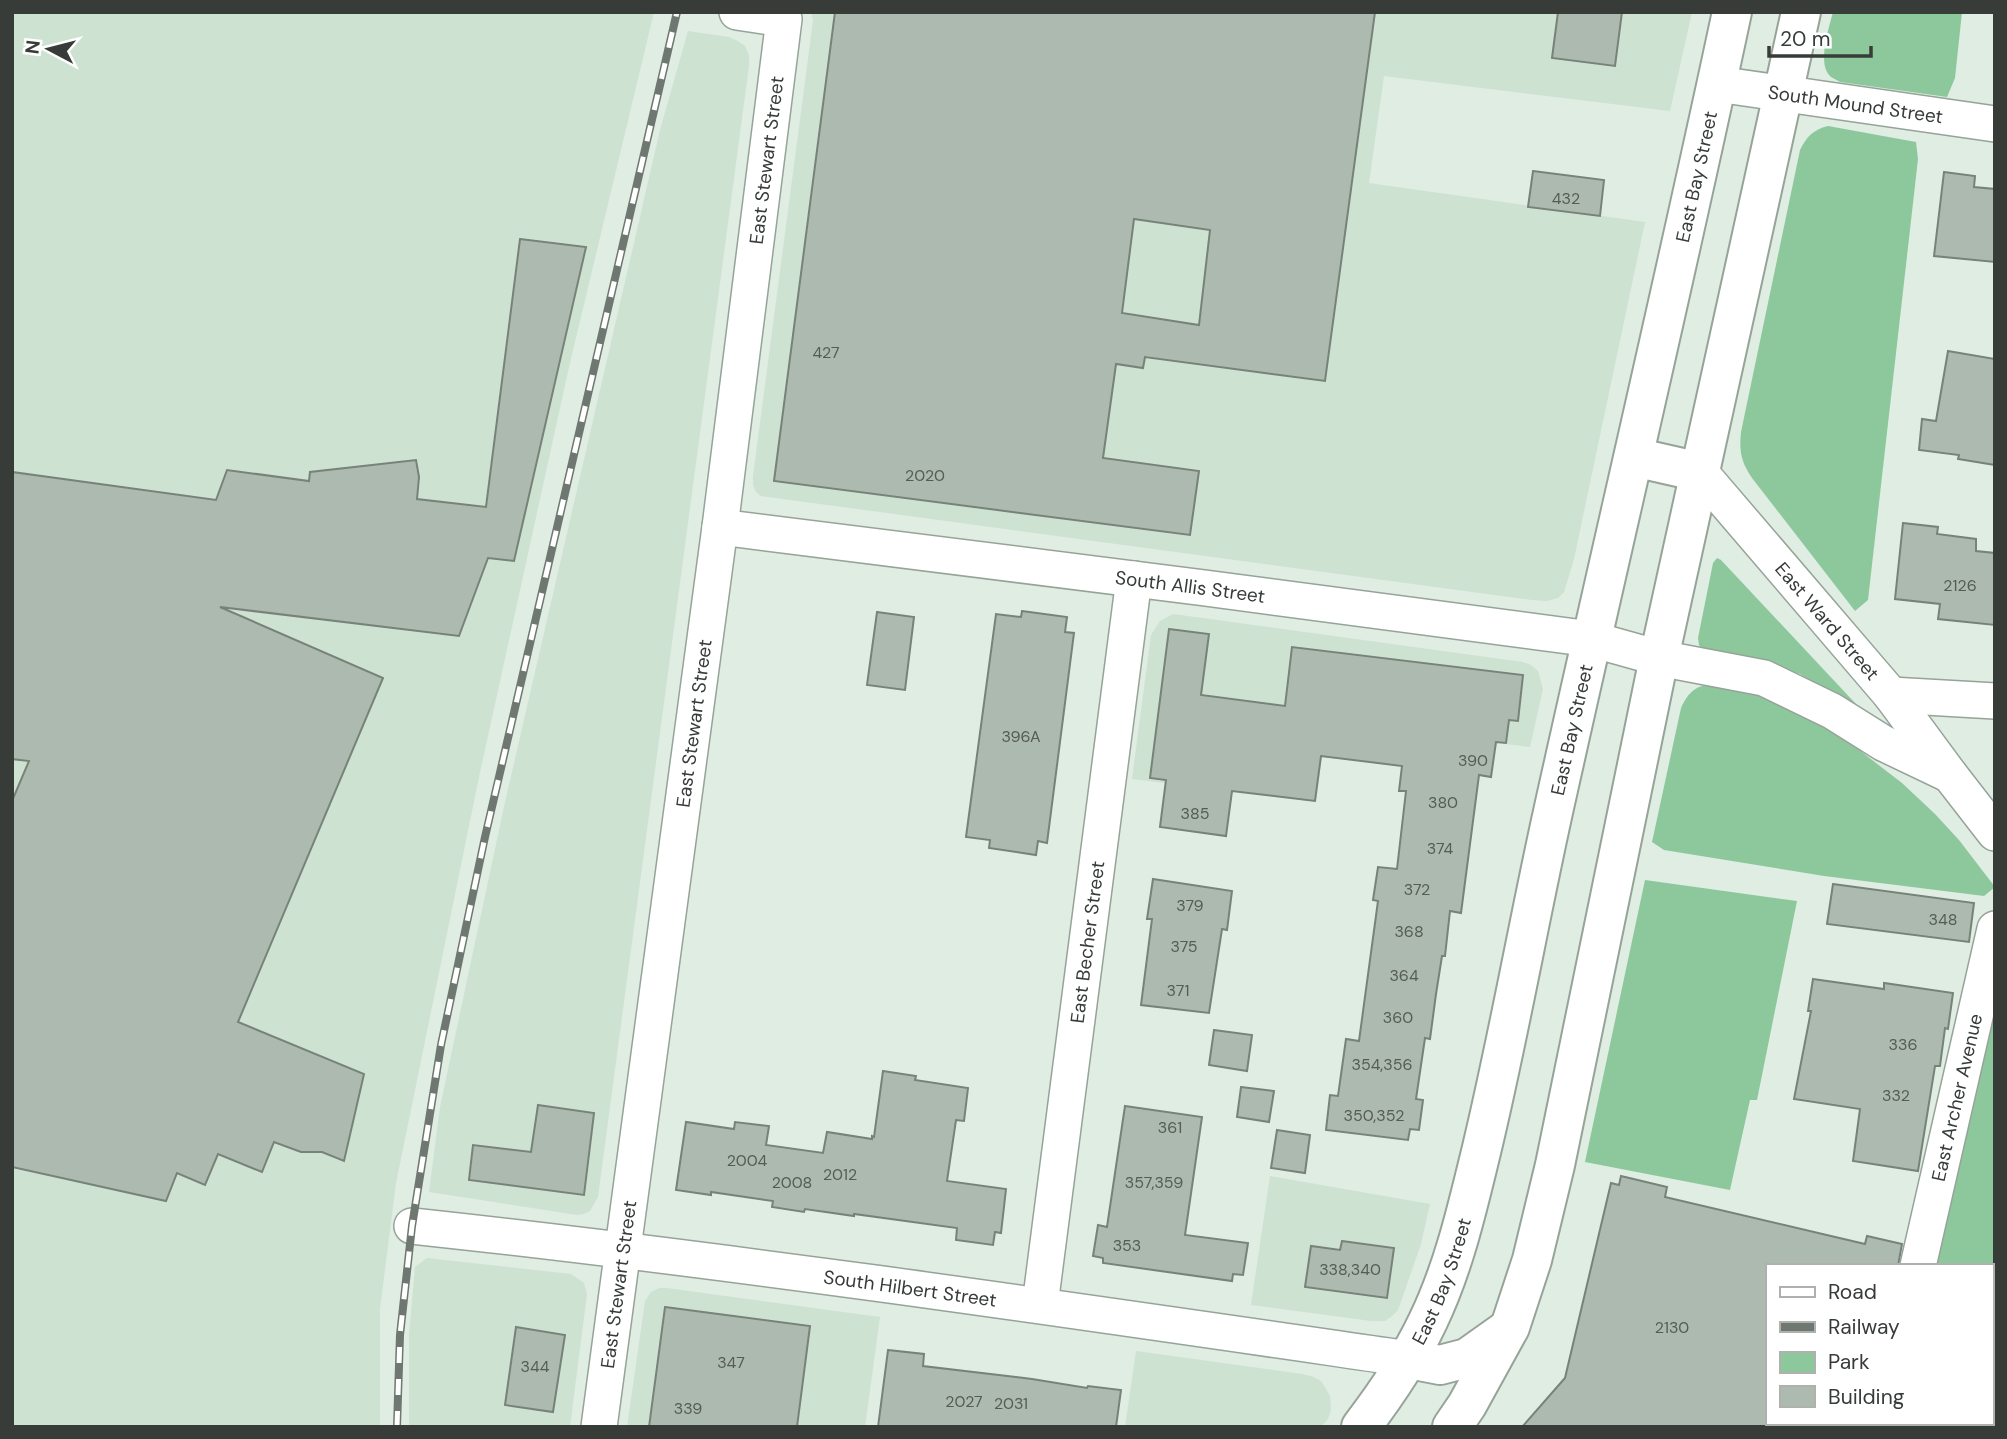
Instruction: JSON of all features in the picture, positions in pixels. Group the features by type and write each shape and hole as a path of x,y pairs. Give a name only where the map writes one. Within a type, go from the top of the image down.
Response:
{"main road":[{"name":"East Bay Street","path":"1361,1427 1409,1359 1430,1318 1457,1249 1488,1121 1543,856 1732,12"},
{"path":"1452,1427 1510,1327 1532,1260 1555,1166 1659,658 1801,12"},
{"path":"1634,457 1700,472"},
{"path":"1409,1359 1440,1365 1467,1358 1510,1327"}],"street":[{"name":"East Stewart Street","path":"599,1427 720,527 784,19 737,12"},
{"name":"South Mound Street","path":"1717,84 1995,124"},
{"name":"East Ward Street","path":"1700,472 1891,695 1995,833"},
{"name":"South Allis Street","path":"720,527 1591,639 1659,658"},
{"name":"East Becher Street","path":"1040,1305 1134,579"},
{"name":"East Ward Street","path":"1659,658 1765,678 1832,711 1883,743 1950,775"},
{"path":"1891,695 1995,701"},
{"name":"East Archer Avenue","path":"1918,1264 1995,929"},
{"name":"South Hilbert Street","path":"412,1226 623,1249 1040,1305 1409,1359"}],"shaded area":[{"path":"12,12 654,12 569,367 479,777 396,1183 380,1309 380,1427 12,1427"},
{"path":"811,12 1692,12 1670,111 1384,76 1369,183 1645,222 1574,559 1564,592 1558,598 1547,601 1532,600 761,496 753,485 753,476 813,21"},
{"path":"688,31 729,37 738,41 745,46 749,55 749,66 598,1197 590,1211 577,1215 429,1192 440,1107 505,802 660,130"},
{"path":"1173,614 1523,662 1538,671 1543,689 1530,747 1417,733 1405,736 1401,766 1322,757 1316,802 1132,779 1151,635 1160,621"},
{"path":"1270,1176 1430,1204 1421,1244 1398,1310 1392,1316 1385,1321 1371,1321 1251,1305"},
{"path":"427,1258 571,1274 584,1283 587,1294 570,1427 409,1427 409,1334 415,1267"},
{"path":"659,1288 880,1317 865,1427 627,1427 645,1301 651,1292"},
{"path":"1136,1351 1314,1377 1322,1382 1330,1396 1331,1410 1321,1427 1125,1427"}],"green space":[{"path":"1833,12 1962,12 1955,78 1947,97 1840,82 1830,77 1824,63 1824,54"},
{"path":"1828,126 1916,142 1918,159 1868,600 1855,611 1752,478 1745,467 1740,445 1800,150 1811,134"},
{"path":"1717,558 1870,719 1800,674 1767,664 1704,653 1698,638 1713,563"},
{"path":"1714,684 1754,692 1837,733 1902,783 1935,814 1995,887 1984,896 1824,876 1664,850 1652,842 1681,708 1693,690"},
{"path":"1645,880 1797,901 1757,1100 1750,1100 1730,1190 1585,1162"},
{"path":"1995,994 1995,1427 1898,1427 1993,1425 1993,1264 1935,1264"}],"building":[{"path":"835,12 1375,12 1325,381 1145,357 1143,368 1116,364 1103,458 1199,471 1190,535 774,481","holes":["1134,219 1210,230 1199,325 1122,313"]},
{"path":"1558,12 1622,12 1615,66 1552,58"},
{"path":"1533,171 1604,180 1600,216 1528,207"},
{"path":"1944,172 1975,176 1974,187 1995,189 1995,262 1934,256"},
{"path":"520,239 586,247 514,561 488,558 459,636 220,607 383,678 238,1022 364,1074 344,1161 322,1152 301,1152 274,1142 262,1172 218,1154 205,1185 177,1173 166,1201 12,1167 12,801 29,761 12,759 12,472 216,500 227,470 309,481 310,472 416,460 419,477 417,499 486,507"},
{"path":"1948,351 1995,359 1995,465 1958,459 1959,455 1919,450 1922,419 1936,421"},
{"path":"1903,523 1938,527 1937,534 1976,539 1976,551 1995,553 1995,625 1938,619 1940,604 1895,599"},
{"path":"1022,611 1067,617 1065,632 1074,633 1047,843 1038,841 1036,855 989,848 990,840 966,837 996,614 1021,617"},
{"path":"877,612 914,617 905,690 867,685"},
{"path":"1169,629 1209,634 1201,695 1285,706 1292,647 1523,675 1518,721 1509,720 1506,743 1496,742 1491,777 1479,775 1461,913 1450,911 1430,1039 1425,1038 1416,1099 1423,1100 1419,1130 1410,1129 1408,1140 1326,1130 1330,1095 1338,1096 1346,1039 1359,1041 1378,901 1373,900 1378,867 1397,869 1406,791 1399,791 1402,766 1321,756 1315,801 1232,791 1226,836 1160,827 1166,780 1150,778"},
{"path":"1153,879 1232,891 1227,930 1222,929 1209,1013 1141,1005 1152,919 1147,919"},
{"path":"1833,884 1974,903 1969,942 1827,924"},
{"path":"1813,979 1884,989 1884,983 1953,993 1940,1066 1935,1066 1918,1171 1853,1161 1860,1109 1794,1099 1811,1011 1808,1011"},
{"path":"1214,1030 1252,1035 1247,1071 1209,1065"},
{"path":"883,1071 916,1076 915,1080 968,1088 964,1121 956,1120 947,1181 1006,1189 1001,1233 995,1232 993,1245 956,1240 957,1228 854,1214 805,1209 804,1212 772,1207 773,1201 676,1190 686,1122 734,1129 735,1122 769,1126 766,1145 823,1153 827,1132 872,1139 872,1136 874,1137"},
{"path":"1241,1087 1274,1091 1269,1122 1237,1117"},
{"path":"538,1105 594,1113 584,1195 469,1180 473,1145 531,1152"},
{"path":"1125,1106 1202,1117 1185,1235 1248,1243 1243,1275 1233,1274 1232,1281 1103,1263 1103,1258 1093,1256 1098,1225 1107,1227"},
{"path":"1277,1130 1310,1135 1305,1173 1271,1168"},
{"path":"1621,1176 1667,1187 1665,1197 1865,1244 1867,1236 1902,1244 1898,1264 1766,1264 1767,1427 1522,1427 1565,1378 1611,1183 1619,1185"},
{"path":"1342,1241 1394,1248 1387,1298 1305,1287 1311,1246 1340,1250"},
{"path":"665,1307 810,1326 797,1427 649,1427"},
{"path":"516,1327 565,1335 553,1412 505,1405"},
{"path":"888,1350 924,1354 923,1366 1087,1388 1121,1390 1116,1427 878,1427"}],"railway":[{"path":"397,1427 400,1335 412,1226 441,1045 485,837 677,12"}]}
